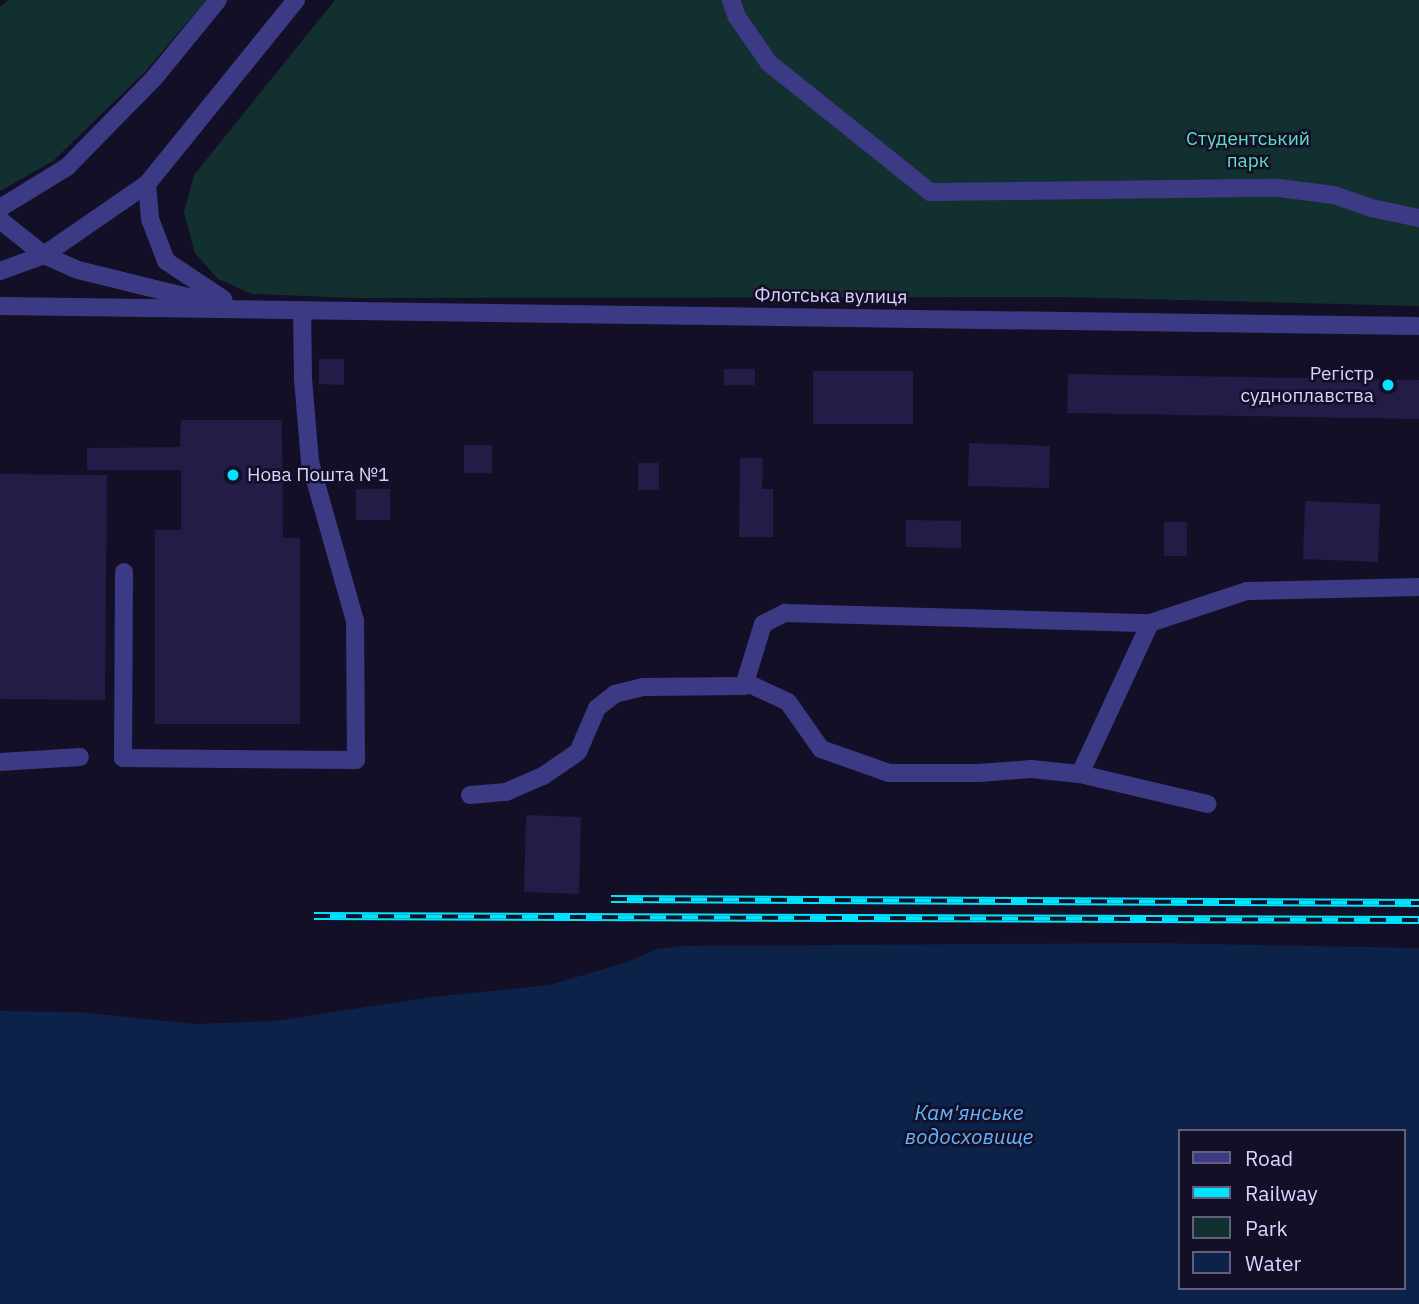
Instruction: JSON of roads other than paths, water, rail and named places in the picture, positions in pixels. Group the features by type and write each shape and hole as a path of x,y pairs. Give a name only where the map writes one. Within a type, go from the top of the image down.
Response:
{"street":[{"path":"0,208 67,167 155,77 218,0"},
{"path":"0,271 44,255 147,184 296,0"},
{"path":"731,0 737,17 769,63 930,192 1279,188 1334,195 1371,208 1419,218"},
{"path":"147,184 150,219 166,261 200,286 242,309"},
{"path":"0,220 44,255 78,270 242,309"},
{"path":"0,306 242,309"},
{"name":"Флотська вулиця","path":"242,309 1419,326"},
{"path":"124,572 123,758 356,760 355,621 310,462 303,378 302,310"},
{"path":"470,795 506,792 543,776 578,752 597,708 615,694 643,687 744,686 763,624 785,613 1150,623 1247,591 1419,587"},
{"path":"1080,774 1150,623"},
{"path":"745,682 788,702 821,749 889,773 979,773 1031,769 1080,774 1208,804"},
{"path":"0,762 80,757"}],"water":[{"name":"Кам'янське водосховище","path":"1153,943 1419,948 1419,1304 0,1304 0,1011 78,1012 195,1024 274,1021 432,997 549,985 628,962 656,949 681,946"}],"railway":[{"path":"611,899 1419,903"},
{"path":"314,916 1419,920"}],"place":[{"name":"Регістр судноплавства","path":"1388,385"},
{"name":"Нова Пошта №1","path":"233,475"}],"park label":[{"name":"Студентський парк","path":"1248,150"}]}
